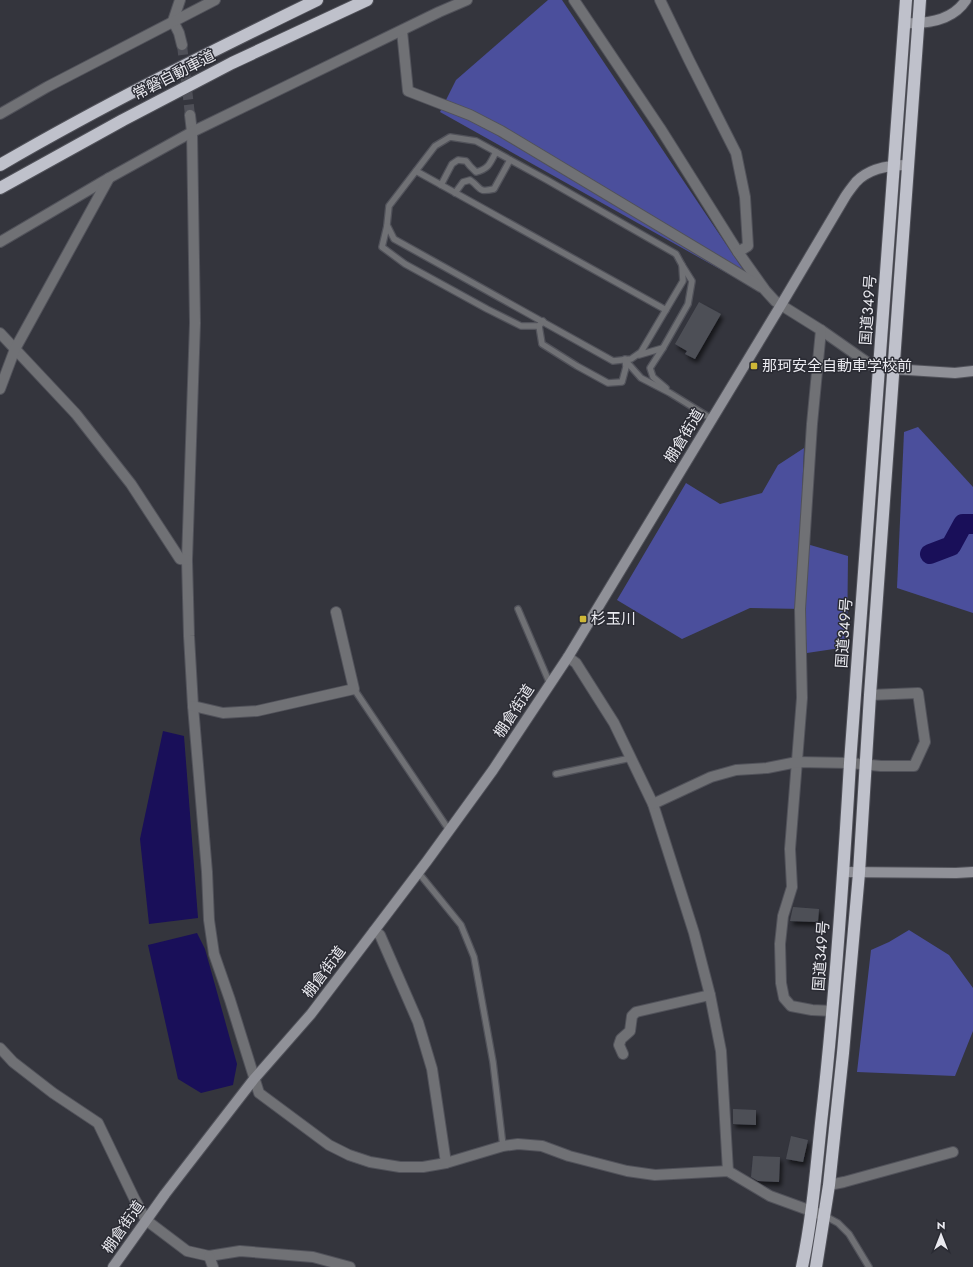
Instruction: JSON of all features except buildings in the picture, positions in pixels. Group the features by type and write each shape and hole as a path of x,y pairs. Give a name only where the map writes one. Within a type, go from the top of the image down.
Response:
{"highway":[{"name":"常磐自動車道","path":"0,164 114,102 226,44 317,0"},
{"name":"常磐自動車道","path":"0,188 123,120 232,63 367,0"},
{"name":"国道349号","path":"802,1267 811,1212 833,1011 906,0"},
{"name":"国道349号","path":"816,1267 829,1184 843,1053 859,873 870,695 920,0"}],"street":[{"path":"180,0 173,20 179,33 182,45"},
{"path":"0,114 47,87 173,20 215,0"},
{"path":"0,242 109,178 192,132 466,0"},
{"path":"574,0 660,128 738,252 765,290 775,301 821,330 864,361 879,368 955,373 973,371"},
{"path":"660,0 736,152 745,197 748,246 738,252"},
{"path":"905,23 918,24 932,22 948,16 966,0"},
{"path":"402,30 408,91 470,115 501,131 765,290"},
{"path":"190,115 192,132 195,323 187,560 193,706 207,872 209,920 214,954 259,1093 329,1145 349,1155 370,1162 400,1167 423,1167 446,1163 504,1146 518,1144 542,1146 627,1171 655,1174 728,1171 770,1196 824,1216"},
{"name":"棚倉街道","path":"113,1267 146,1220 254,1080 311,1014 493,770 568,657 845,197 856,182 868,172 895,165 908,165"},
{"path":"0,389 15,349 109,178"},
{"path":"821,330 812,424 800,609 802,698 790,849 792,887 783,916 780,944 781,983 784,998 791,1006 812,1010 833,1011"},
{"path":"0,333 76,414 131,484 180,558 187,560"},
{"path":"193,706 223,713 257,711 354,689 336,612"},
{"path":"568,657 576,663 614,723 653,804 694,933 710,995 721,1051 728,1171"},
{"path":"653,804 711,777 736,770 767,768 797,762 914,766 925,742 918,693 870,695"},
{"path":"843,872 973,872"},
{"path":"374,931 380,935 418,1022 432,1069 446,1163"},
{"path":"623,1054 619,1045 621,1039 630,1031 632,1016 636,1012 710,995"},
{"path":"0,1048 13,1062 53,1093 98,1123 146,1220 187,1251 209,1256 240,1251 313,1257 350,1267"},
{"path":"829,1184 844,1182 953,1152"},
{"path":"209,1256 213,1267"}],"lane":[{"path":"541,324 521,326 404,264 382,247 387,226 389,206 435,146 450,137 476,141 676,254 692,281 688,304 650,368 653,377 670,393"},
{"path":"441,185 452,164 458,160 466,161 476,172 484,170 488,166 496,152"},
{"path":"455,193 463,182 470,180 476,184 479,189 484,191 494,188 510,160"},
{"path":"416,171 666,310"},
{"path":"387,226 394,239 541,324 613,361 631,359 641,352 683,281 682,265"},
{"path":"541,324 542,344 576,366 608,383 622,382 626,367 625,359"},
{"path":"635,356 663,348"},
{"path":"625,359 641,378 670,393 712,419"},
{"path":"518,609 550,684"},
{"path":"354,689 449,830"},
{"path":"556,774 631,758"},
{"path":"418,872 461,925 474,958 492,1062 504,1146"},
{"path":"824,1216 838,1223 849,1234 869,1267"}],"shaded area":[{"path":"548,0 562,0 744,271 741,281 440,112 456,80"},
{"path":"918,427 973,487 973,613 897,588 904,432"},
{"path":"804,448 800,542 848,556 847,647 807,653 804,609 750,608 682,639 617,600 686,483 720,504 762,493 778,465"},
{"path":"163,731 184,736 198,918 149,924 140,839"},
{"path":"909,930 949,955 973,988 973,1031 955,1076 857,1072 871,950 889,942"},
{"path":"197,933 205,949 237,1064 233,1085 201,1093 178,1079 148,945"}],"waterway":[{"path":"930,554 951,546 963,524 973,524"}],"tunnel":[{"path":"182,45 190,115"}],"place":[{"name":"那珂安全自動車学校前","path":"754,366"},
{"name":"杉玉川","path":"583,619"}]}
